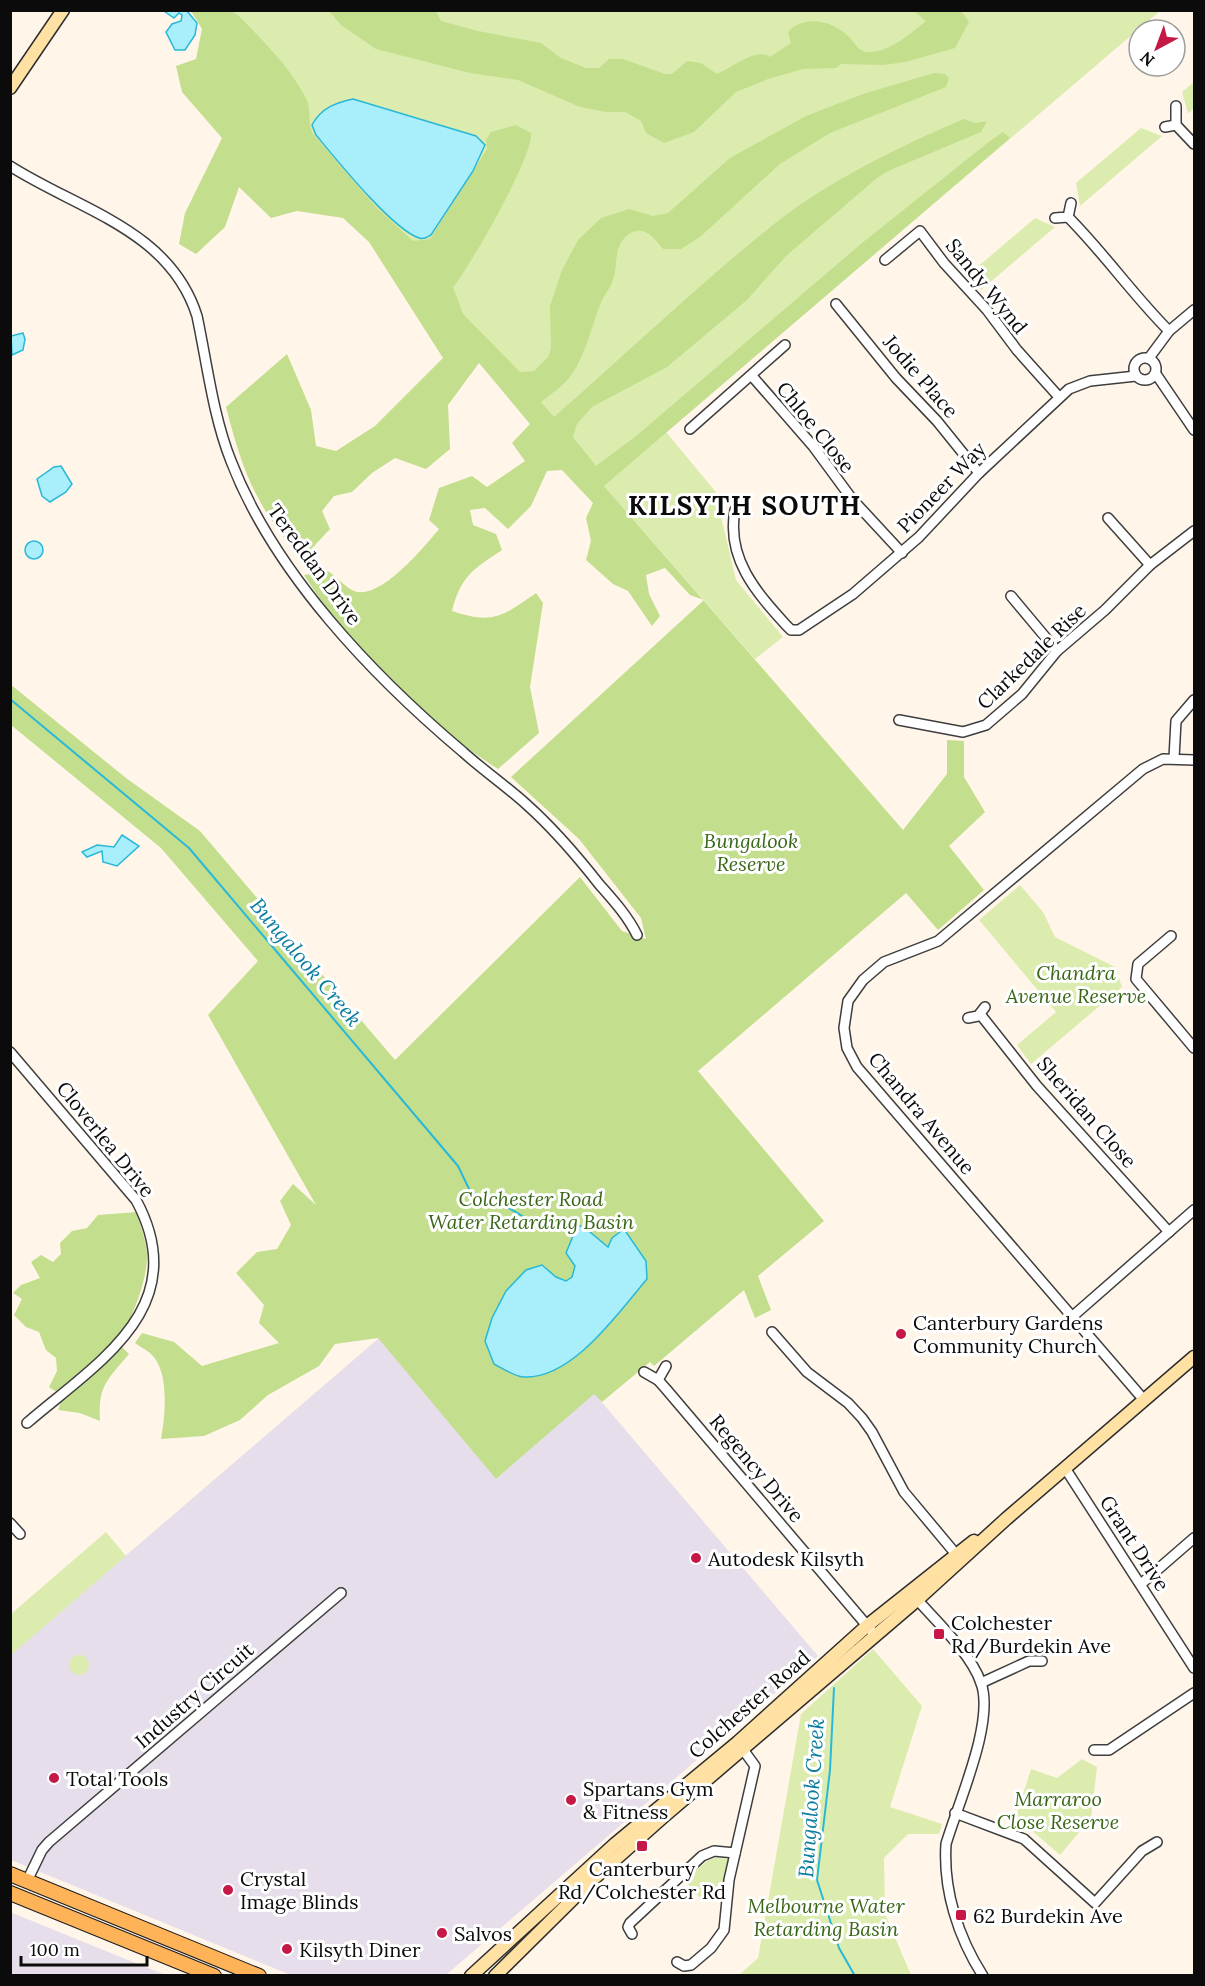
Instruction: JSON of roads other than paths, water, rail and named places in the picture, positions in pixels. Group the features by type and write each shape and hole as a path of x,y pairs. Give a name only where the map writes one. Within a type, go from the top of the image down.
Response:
{"main road":[{"path":"10,88 63,10"},
{"name":"Colchester Road","path":"495,1976 591,1881 741,1745 871,1630 1006,1519 1194,1357"},
{"name":"Colchester Road","path":"471,1976 615,1844 741,1745"},
{"path":"10,1874 259,1976"},
{"path":"10,1893 214,1976"}],"street":[{"path":"1176,106 1176,125 1194,144"},
{"path":"1165,127 1176,125"},
{"name":"Tereddan Drive","path":"10,166 138,235 173,268 192,299 230,459 252,508 289,566 334,623 389,685 446,738 525,803 561,838 624,912 637,934"},
{"path":"1068,217 1071,203"},
{"path":"1055,218 1068,217 1094,243 1126,285 1169,331"},
{"name":"Sandy Wynd","path":"885,260 920,231 944,263 987,310 1017,350 1059,397"},
{"name":"Jodie Place","path":"836,304 896,378 937,421 979,472"},
{"path":"1153,369 1160,344 1169,331 1194,310"},
{"name":"Chloe Close","path":"690,429 785,345"},
{"path":"1135,373 1139,360 1153,369 1194,430"},
{"name":"Pioneer Way","path":"735,510 734,533 744,574 786,625 791,630 799,630 853,594 902,553 979,472 1059,397 1076,386 1110,377 1135,373 1146,381 1153,369"},
{"name":"Chloe Close","path":"752,376 813,446 852,499 902,553"},
{"path":"1108,518 1150,565"},
{"name":"Clarkedale Rise","path":"899,720 963,732 986,725 1022,694 1057,651 1150,565 1194,531"},
{"path":"1011,596 1057,651"},
{"path":"1174,758 1176,721 1194,700"},
{"name":"Chandra Avenue","path":"1144,1400 857,1067 847,1048 846,1014 848,1001 873,970 884,962 938,941 1134,776 1154,762 1174,758 1194,760"},
{"path":"1170,936 1138,964 1136,980 1194,1048"},
{"name":"Sheridan Close","path":"968,1018 982,1011 1037,1086 1169,1232"},
{"name":"Cloverlea Drive","path":"10,1052 136,1200 148,1227 154,1258 150,1293 136,1324 111,1351 27,1424"},
{"path":"1073,1316 1194,1210"},
{"path":"772,1332 807,1372 862,1418 904,1492 958,1558"},
{"path":"658,1380 666,1366"},
{"name":"Regency Drive","path":"644,1372 658,1380 871,1630"},
{"name":"Grant Drive","path":"1065,1468 1194,1668"},
{"path":"10,1523 20,1534"},
{"path":"1141,1584 1194,1539"},
{"name":"Industry Circuit","path":"27,1881 42,1850 49,1842 340,1593"},
{"path":"914,1595 969,1661 981,1683 985,1721 946,1844 945,1879 950,1902 983,1976"},
{"path":"981,1683 1029,1661 1042,1661"},
{"path":"1094,1750 1108,1750 1194,1694"},
{"path":"677,1962 684,1966 691,1965 721,1936 735,1853 755,1766 741,1745"},
{"path":"956,1813 1024,1839 1095,1903 1142,1851 1157,1842"},
{"path":"631,1930 702,1856 714,1851 735,1853"}],"water":[{"path":"164,11 187,11 197,23 195,35 185,50 175,50 166,32 172,24 181,21 182,15 179,13 174,18"},
{"path":"353,99 476,136 485,145 473,171 431,235 419,238 394,221 350,176 316,135 312,125 324,110"},
{"path":"23,333 25,339 23,350 12,355 11,336"},
{"path":"61,466 72,484 66,492 50,502 42,496 37,479 54,467"},
{"path":"34,541 40,544 43,550 40,556 34,559 28,556 25,550 28,544"},
{"path":"122,835 139,846 117,866 103,862 102,851 87,857 82,852 97,845 114,847"},
{"path":"574,1225 584,1227 608,1247 612,1238 624,1229 646,1261 647,1279 608,1326 576,1356 559,1368 541,1375 523,1377 516,1375 494,1364 485,1341 492,1318 506,1291 526,1270 542,1265 556,1277 566,1281 572,1277 575,1266 566,1253 573,1236"}],"waterway":[{"name":"Bungalook Creek","path":"10,699 189,848 458,1166 471,1193 502,1205 531,1222 560,1219 574,1225"},
{"name":"Bungalook Creek","path":"834,1688 830,1770 817,1880 839,1948 855,1976"}],"place":[{"name":"Canterbury Gardens Community Church","path":"901,1334"},
{"name":"Autodesk Kilsyth","path":"696,1558"},
{"name":"Colchester Rd/Burdekin Ave","path":"939,1634"},
{"name":"Total Tools","path":"54,1778"},
{"name":"Spartans Gym & Fitness","path":"571,1800"},
{"name":"Canterbury Rd/Colchester Rd","path":"642,1846"},
{"name":"Crystal Image Blinds","path":"228,1890"},
{"name":"62 Burdekin Ave","path":"961,1915"},
{"name":"Salvos","path":"442,1933"},
{"name":"Kilsyth Diner","path":"287,1949"}],"district":[{"name":"KILSYTH SOUTH","path":"745,505"}],"park label":[{"name":"Bungalook Reserve","path":"751,852"},
{"name":"Chandra Avenue Reserve","path":"1076,984"},
{"name":"Colchester Road Water Retarding Basin","path":"531,1210"},
{"name":"Marraroo Close Reserve","path":"1058,1810"},
{"name":"Melbourne Water Retarding Basin","path":"826,1916"}]}
